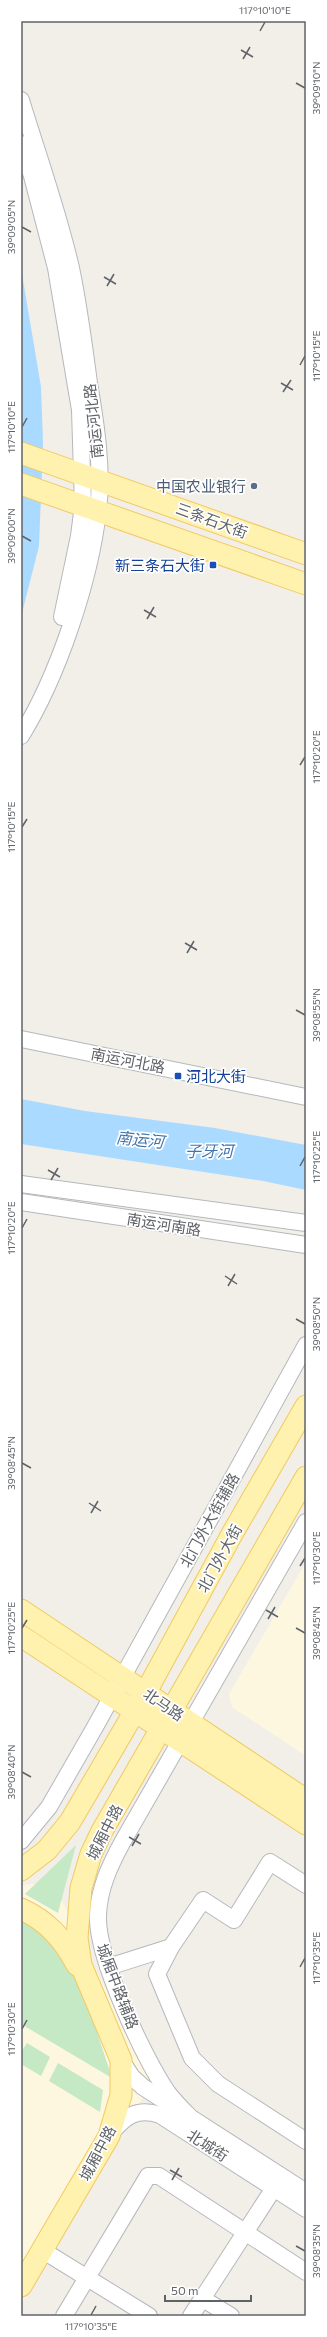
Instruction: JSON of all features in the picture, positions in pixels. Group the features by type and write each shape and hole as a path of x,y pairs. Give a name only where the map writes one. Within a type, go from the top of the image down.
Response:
{"main road":[{"name":"三条石大街","path":"21,453 306,554"},
{"name":"三条石大街","path":"21,484 306,584"},
{"name":"北门外大街","path":"135,1711 232,1534 306,1406"},
{"path":"173,1710 306,1477"},
{"name":"北马路","path":"21,1610 123,1676 306,1800"},
{"name":"北马路","path":"21,1636 306,1824"},
{"name":"城厢中路","path":"21,2286 109,2136 121,2095 121,2060 81,1965 77,1938 79,1901 84,1876 102,1831 173,1710"},
{"path":"21,1870 47,1850 70,1822 135,1711"},
{"name":"城厢中路","path":"21,1910 39,1918 58,1935 72,1954 90,1988"}],"street":[{"name":"南运河北路","path":"21,100 57,214 71,268 93,408 91,508 80,592 65,642 21,736"},
{"name":"南运河北路","path":"21,144 32,176 56,268 92,478"},
{"name":"南运河北路","path":"21,713 41,673 66,607 91,508"},
{"name":"南运河北路","path":"21,1030 306,1088"},
{"name":"南运河北路","path":"21,1039 306,1097"},
{"name":"南运河南路","path":"21,1184 306,1223"},
{"name":"南运河南路","path":"21,1202 306,1245"},
{"name":"北门外大街辅路","path":"112,1696 306,1345"},
{"path":"180,1741 306,1522"},
{"path":"21,1842 49,1807 112,1696"},
{"name":"城厢中路辅路","path":"180,1741 117,1852 104,1881 99,1905 98,1923 101,1942 108,1967 141,2043 169,2094 188,2116"},
{"path":"306,1885 270,1862 234,1920 203,1900 171,1947 158,1974 192,2058 218,2084 306,2140"},
{"path":"108,1967 171,1947"},
{"name":"北城街","path":"121,2060 132,2077 143,2087 306,2192"},
{"name":"北城街","path":"109,2136 128,2115 136,2112 153,2112 182,2128 306,2209"},
{"path":"64,2316 86,2277 148,2176 159,2176 306,2272"},
{"path":"191,2316 274,2188"},
{"path":"42,2250 149,2316"},
{"path":"203,2299 231,2316"}],"shaded area":[{"path":"306,1562 306,1756 232,1707 229,1694"},
{"path":"53,1883 152,2082 21,2304 21,1885"}],"green space":[{"path":"76,1845 58,1913 25,1894"},
{"path":"21,1917 41,1929 70,1967 96,2029 112,2078 21,2024"},
{"path":"27,2043 50,2057 41,2076 21,2064 21,2052"},
{"path":"58,2063 103,2090 100,2112 49,2081"}],"water":[{"path":"21,268 41,387 43,444 39,546 21,617"},
{"name":"子牙河","path":"21,1099 85,1111 215,1128 306,1145 306,1190 263,1181 21,1144"}],"place":[{"name":"中国农业银行","path":"254,486"},
{"name":"新三条石大街","path":"213,565"},
{"name":"河北大街","path":"178,1076"}],"water label":[{"name":"南运河","path":"140,1139"}]}
